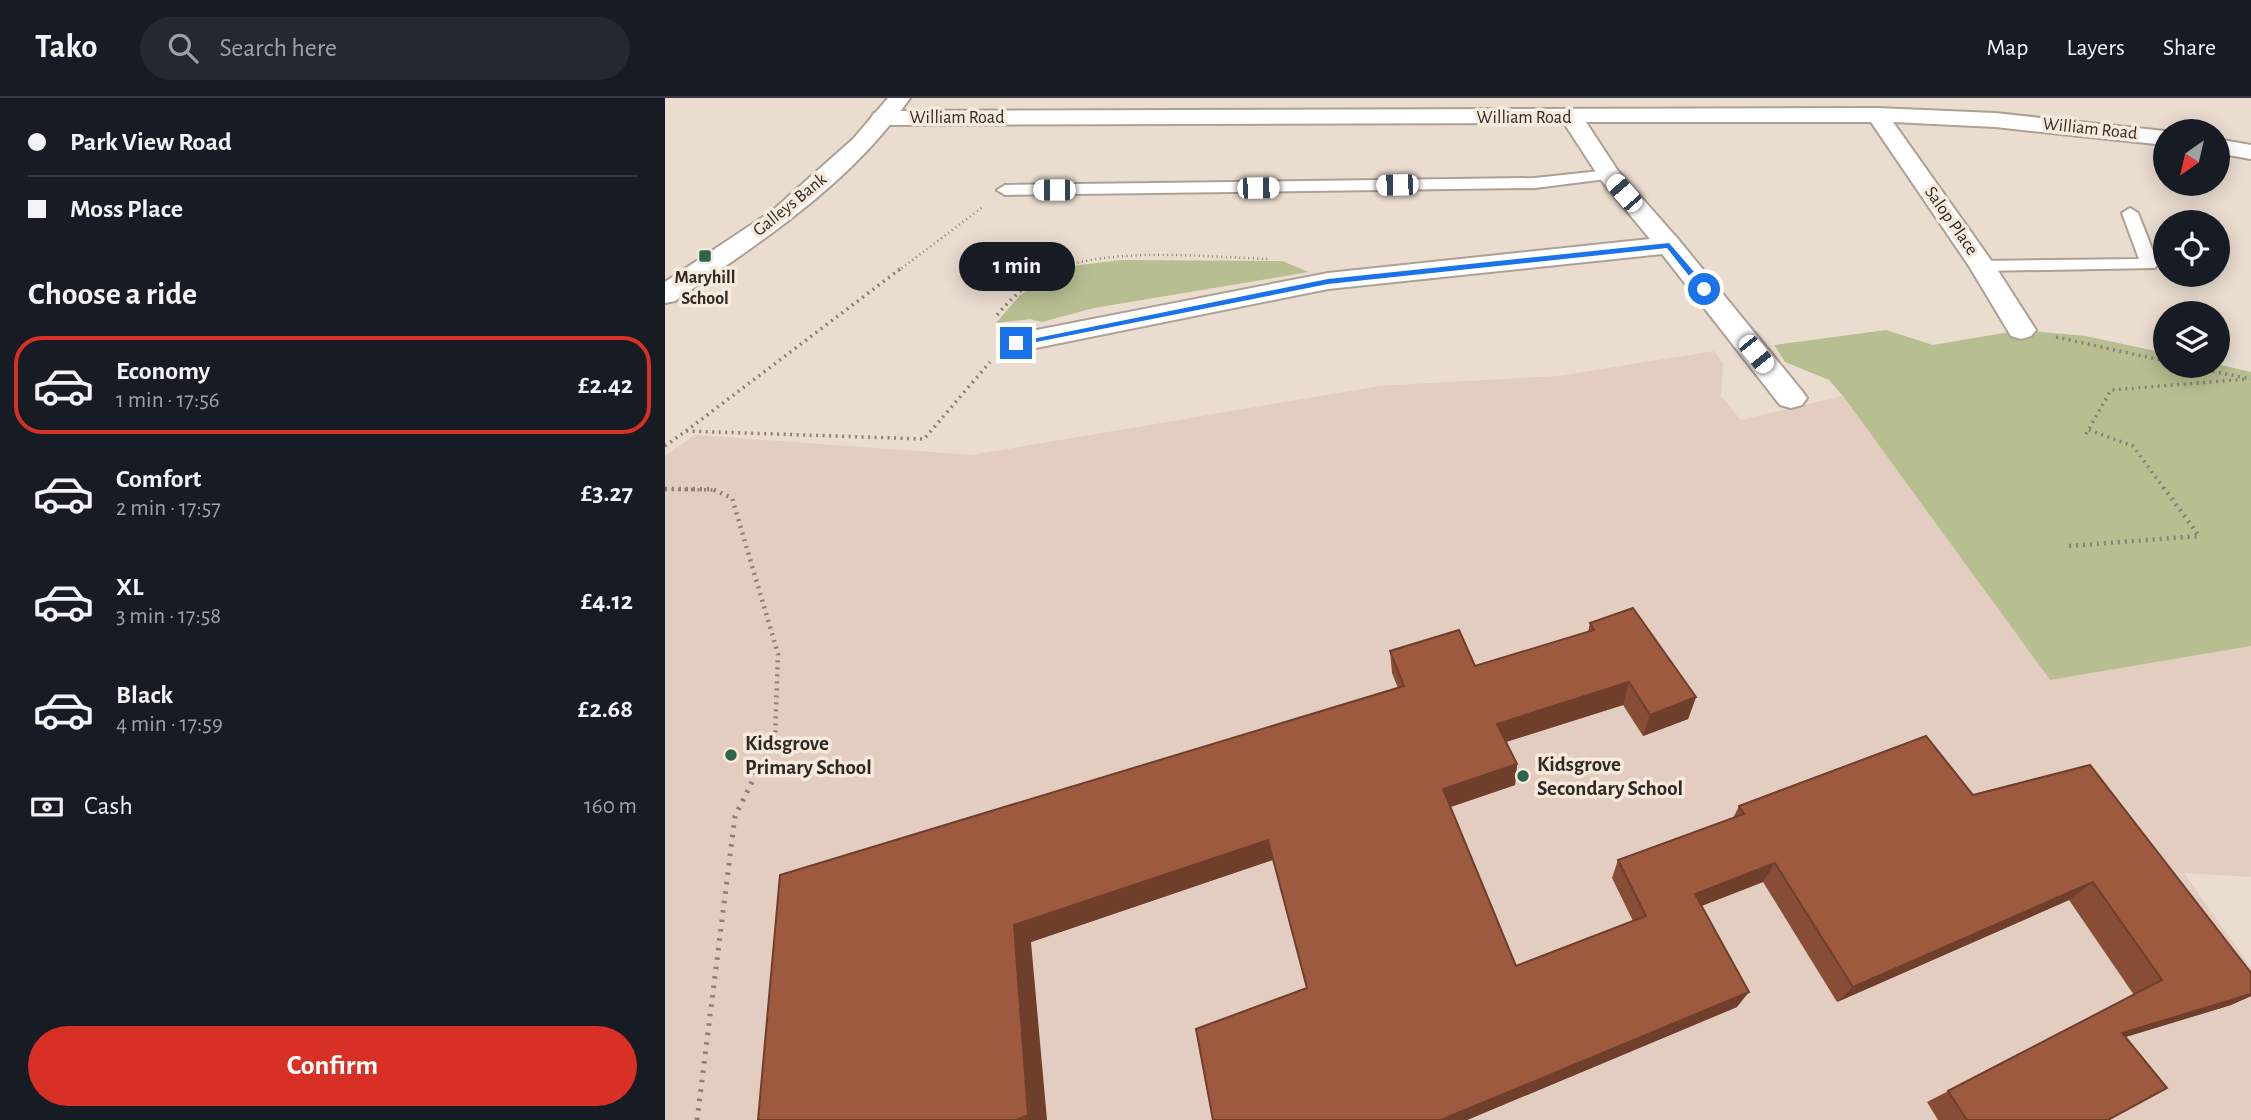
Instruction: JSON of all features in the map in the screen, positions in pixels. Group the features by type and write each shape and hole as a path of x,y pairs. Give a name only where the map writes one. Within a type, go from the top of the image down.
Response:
{"street":[{"name":"Galleys Bank","path":"665,295 781,216 861,144 899,98"},
{"name":"William Road","path":"882,118 1877,116 1995,120 2153,137"},
{"name":"Salop Place","path":"1877,116 1982,266 2021,330"},
{"path":"1572,118 1609,176 1669,245 1791,398"},
{"path":"2230,148 2251,152"},
{"path":"1016,343 1328,281 1669,245"}],"lane":[{"path":"1005,190 1522,183 1609,176"},
{"path":"1982,266 2149,264 2130,213"}],"path":[{"path":"665,446 1005,190"},
{"path":"991,323 1011,296 1056,268 1079,261 1119,256 1272,259"},
{"path":"2021,330 2153,358"},
{"path":"685,430 924,439 991,361"},
{"path":"2230,375 2249,379"},
{"path":"2069,546 2199,536 2133,446 2087,432 2111,390 2249,379"},
{"path":"665,489 712,489 732,498 778,654 775,737 735,816 697,1120"}],"shaded area":[{"name":"Kidsgrove Secondary School","path":"1714,351 1723,363 1721,396 1741,420 1843,396 2050,680 2251,646 2251,877 2184,873 2251,968 2251,1120 665,1120 665,456 695,435 972,455 1379,386 1558,376"}],"green space":[{"path":"1121,260 1282,261 1309,272 1094,308 1042,322 1030,319 996,323 1020,295 1072,266"},
{"path":"1886,330 1933,345 2021,330 2085,336 2153,350 2153,378 2230,378 2230,367 2251,372 2251,646 2050,680 1843,396 1829,380 1785,362 1774,345"}],"building":[{"path":"1633,608 1696,697 1650,715 1629,682 1497,724 1517,764 1443,789 1516,966 1646,916 1618,860 1744,814 1739,806 1926,736 1973,795 2090,765 2251,973 2251,994 2122,1033 2167,1088 2108,1120 1967,1120 1948,1091 2162,980 2093,882 1853,987 1775,863 1695,894 1749,992 1441,1120 1213,1120 1196,1029 1307,988 1268,840 1014,925 1028,1115 1016,1120 758,1120 780,875 1404,686 1390,651 1459,630 1475,666 1594,630 1590,623"}],"place":[{"name":"Maryhill School","path":"705,256"},
{"name":"Kidsgrove Primary School","path":"731,755"},
{"name":"Kidsgrove Secondary School","path":"1523,776"}],"route":[{"path":"1016,343 1328,281 1669,245 1704,289"}]}
